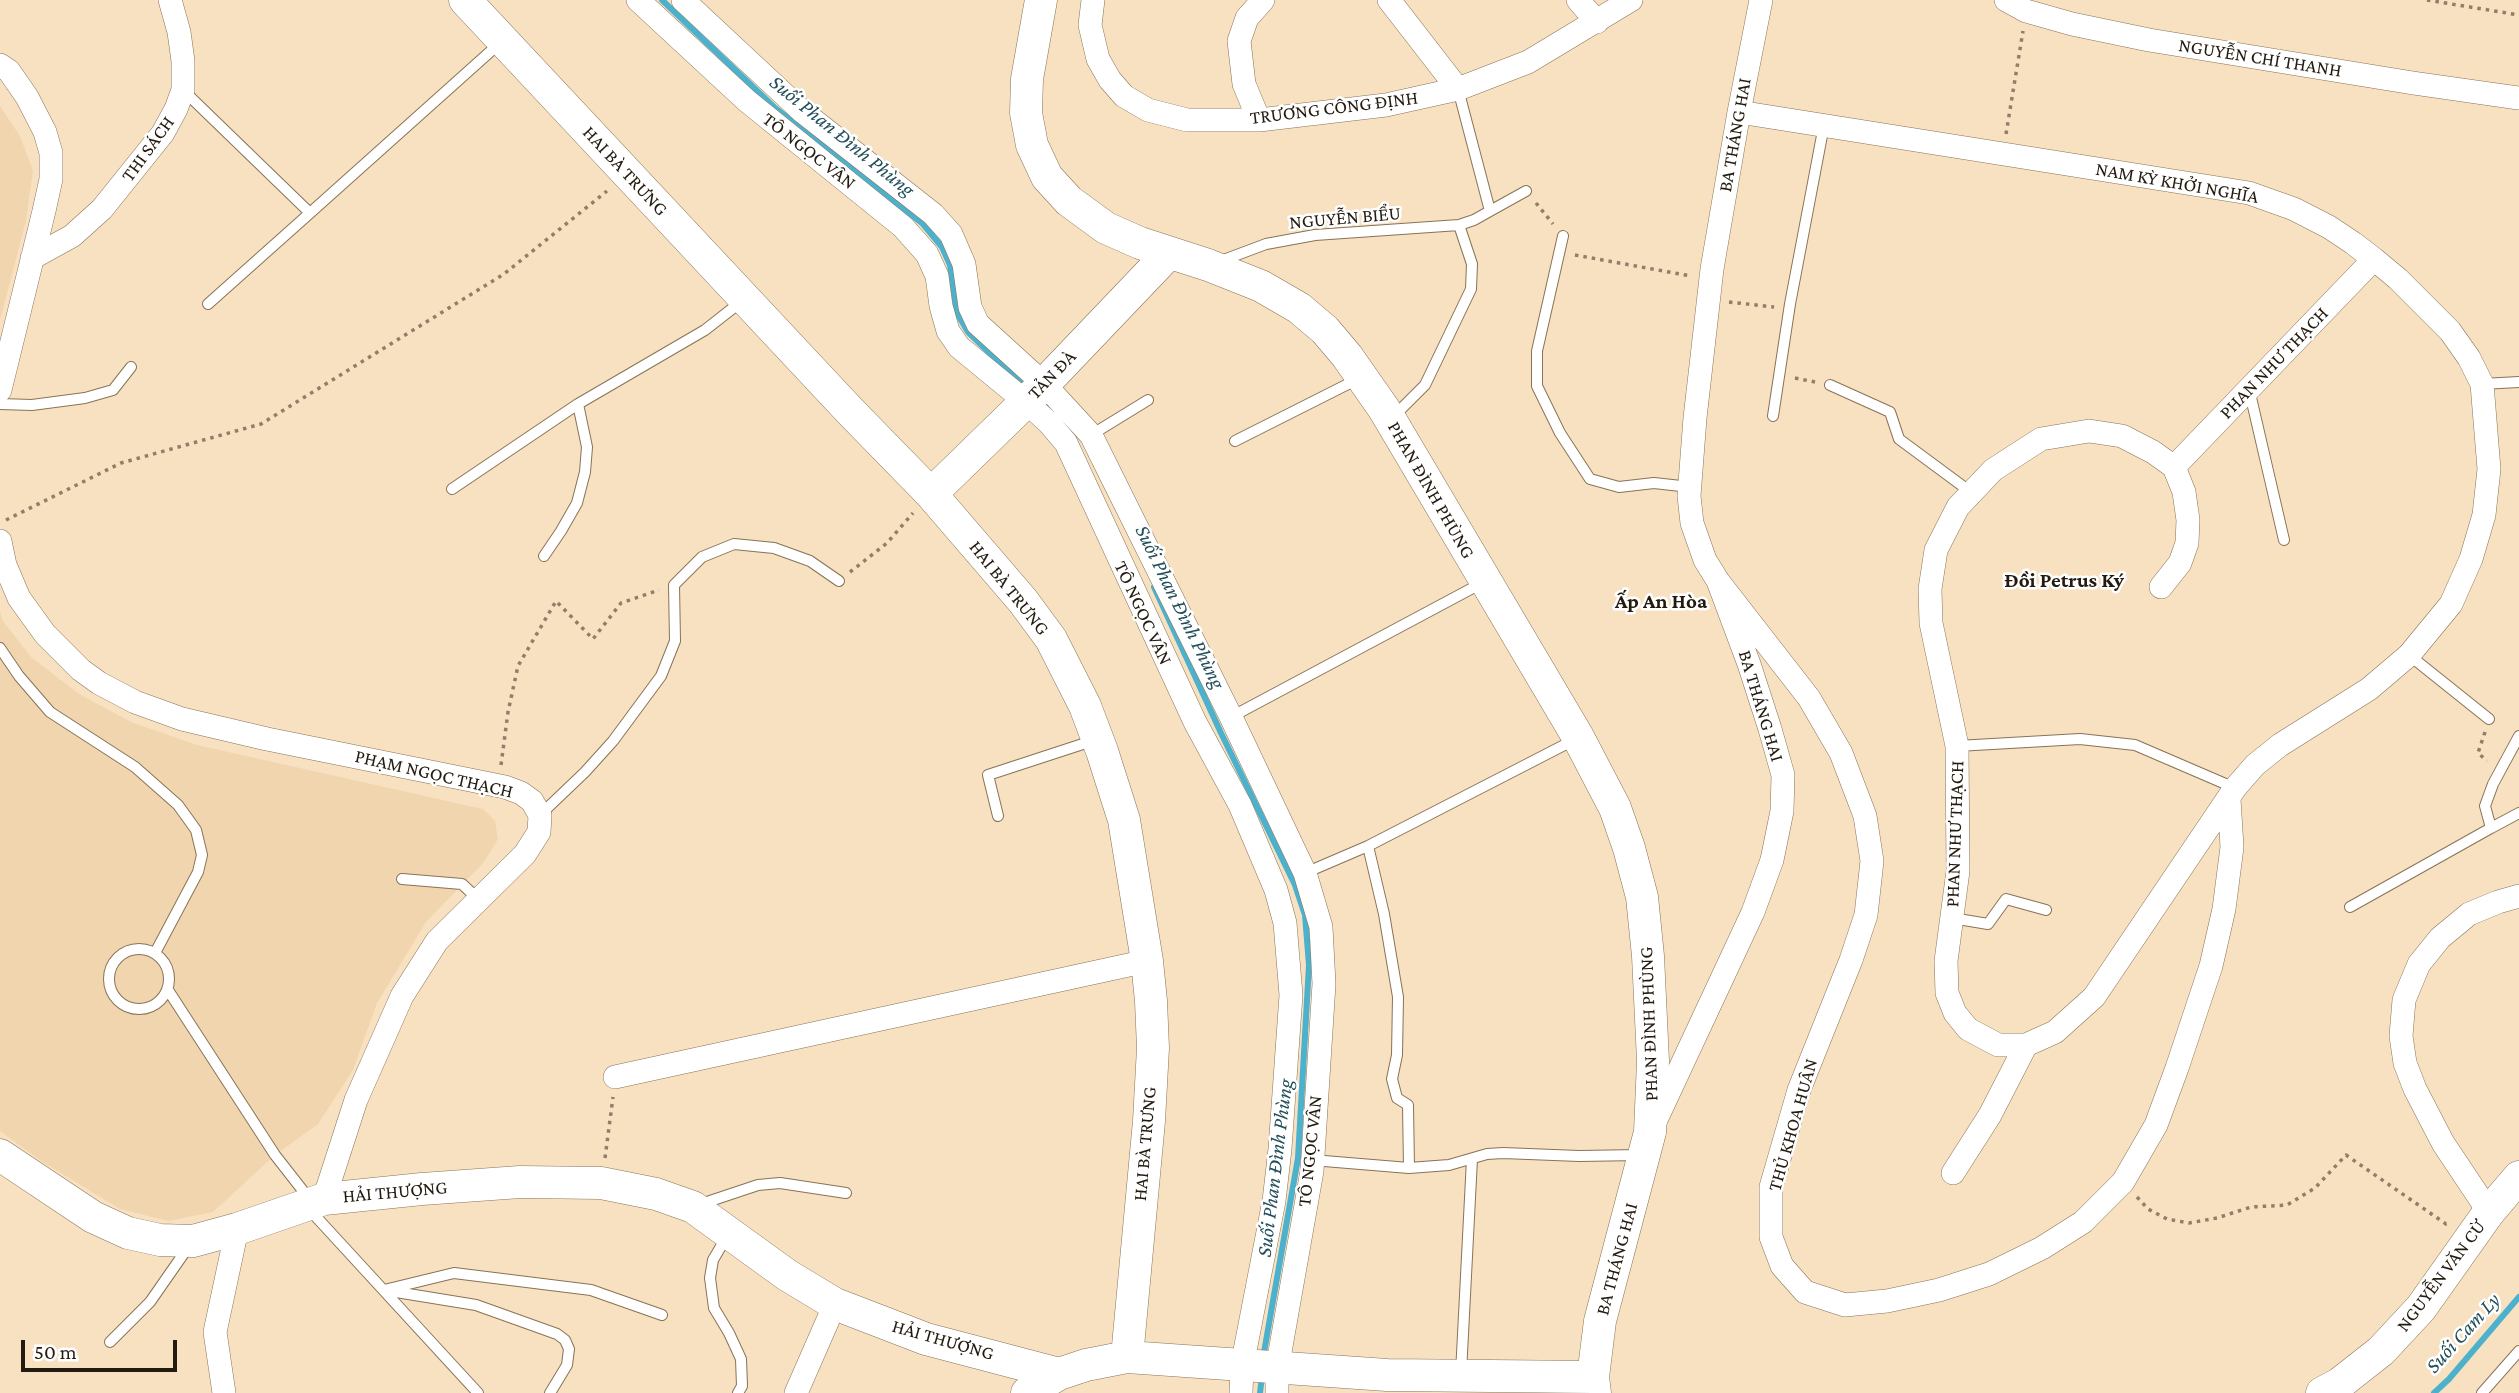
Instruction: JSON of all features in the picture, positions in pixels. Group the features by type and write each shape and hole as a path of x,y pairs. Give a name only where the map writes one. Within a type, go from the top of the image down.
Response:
{"street":[{"name":"THI SÁCH","path":"32,258 72,236 102,209 163,133 176,109 183,90 183,61 179,32 170,0"},
{"name":"HAI BÀ TRƯNG","path":"464,0 931,494 1023,601 1051,639 1085,706 1124,820 1147,961 1153,1048 1149,1121 1127,1357"},
{"name":"TÔ NGỌC VÂN","path":"638,0 777,128 903,227 927,254 937,276 948,331 959,347 1035,393 1091,435 1305,873 1321,927 1324,984 1312,1160 1277,1381"},
{"name":"TÔ NGỌC VÂN","path":"683,0 803,112 933,214 950,234 964,264 970,307 978,324 1035,393 1049,423 1066,443 1195,722 1240,805 1276,890 1285,923 1291,995 1280,1149 1242,1379"},
{"name":"PHAN ĐÌNH PHÙNG","path":"1041,0 1027,79 1026,113 1032,145 1047,177 1069,201 1105,228 1261,286 1299,308 1325,330 1362,376 1390,420 1578,737 1615,808 1642,897 1653,1061 1648,1143"},
{"name":"TRƯƠNG CÔNG ĐỊNH","path":"1093,0 1090,25 1098,59 1110,80 1124,96 1148,110 1187,120 1259,120 1386,105 1458,89 1528,62 1631,0"},
{"path":"1259,120 1244,84 1239,41 1247,18 1262,0"},
{"path":"1389,0 1458,89"},
{"path":"1578,0 1597,22"},
{"name":"BA THÁNG HAI","path":"1594,1385 1600,1321 1648,1143 1753,912 1772,860 1782,811 1783,775 1780,764 1749,664 1718,581 1705,560 1692,523 1690,487 1709,289 1738,112 1761,0"},
{"name":"NGUYỄN CHÍ THANH","path":"2006,0 2026,11 2072,24 2149,40 2519,98"},
{"path":"0,65 9,71 27,97 45,132 51,153 51,179 0,390"},
{"name":"NAM KỲ KHỞI NGHĨA","path":"1738,112 2249,193 2294,209 2329,227 2398,279 2450,331 2469,358 2482,384 2489,469 2484,515 2471,559 2451,604 2409,655 2368,688 2255,765 2232,793"},
{"name":"TẢN ĐÀ","path":"931,494 1035,393 1169,253"},
{"name":"PHAN NHƯ THẠCH","path":"2026,1045 1998,1045 1968,1029 1955,1013 1947,993 1946,961 1958,871 1957,746 1931,622 1930,589 1937,551 1958,507 1993,470 2041,439 2089,431 2122,436 2154,452 2175,467 2374,259"},
{"path":"2161,587 2180,563 2187,544 2188,520 2184,492 2175,467"},
{"name":"PHẠM NGỌC THẠCH","path":"0,541 5,565 19,598 45,634 90,677 135,702 182,719 267,739 499,785 522,793 532,801 540,815"},
{"name":"THỦ KHOA HUÂN","path":"1718,581 1809,698 1841,753 1865,816 1872,861 1866,915 1799,1090 1770,1187 1771,1237 1782,1266 1805,1292 1845,1305 1887,1301 1939,1290 1989,1274 2042,1248 2083,1222 2123,1182 2156,1125 2211,966 2224,909 2232,847 2232,793"},
{"path":"1954,1173 1990,1115 2026,1045 2055,1032 2094,997 2232,793"},
{"path":"314,1202 402,996 437,941 525,853 539,832 540,815"},
{"path":"2489,1212 2443,1143 2415,1089 2405,1063 2401,1035 2404,1000 2419,964 2440,937 2469,914 2498,901 2519,896"},
{"path":"615,1077 1147,961"},
{"name":"HẢI THƯỢNG","path":"0,1155 93,1217 128,1233 160,1240 193,1241 314,1202 422,1189 520,1182 601,1183 656,1194 692,1207 787,1275 835,1304 926,1339 1059,1374"},
{"name":"NGUYỄN VĂN CỪ","path":"2322,1393 2339,1384 2381,1351 2421,1308 2489,1212 2519,1177"},
{"path":"224,1393 215,1332 237,1229"},
{"path":"796,1393 835,1304"},
{"path":"1027,1393 1059,1374 1086,1365 1127,1357 1242,1379 1277,1381 1461,1376 1594,1385"}],"lane":[{"path":"208,304 502,41"},
{"path":"1458,89 1490,211"},
{"path":"183,90 310,213"},
{"path":"1773,416 1824,125"},
{"name":"NGUYỄN BIỂU","path":"1208,265 1266,244 1315,235 1447,228 1474,220 1526,191"},
{"path":"1390,420 1426,385 1471,289 1472,264 1459,225"},
{"path":"1563,236 1536,351 1537,386 1560,433 1591,479 1619,487 1654,483 1690,487"},
{"path":"452,489 578,404 705,330 744,299"},
{"path":"0,404 32,405 85,398 113,390 131,368"},
{"path":"1236,441 1362,376"},
{"path":"2482,384 2519,382"},
{"path":"1830,385 1890,412 1899,439 1972,493"},
{"path":"2249,389 2284,540"},
{"path":"1091,435 1148,400"},
{"path":"544,556 577,503 585,472 587,447 578,404"},
{"path":"540,815 613,741 661,676 675,641 674,585 702,557 734,544 774,548 810,561 839,581"},
{"path":"1231,717 1485,582"},
{"path":"0,648 19,676 50,712 135,767 178,804 197,830 202,855 198,872 155,953"},
{"path":"2409,655 2489,719"},
{"path":"2491,828 2485,806 2499,772 2519,736"},
{"path":"1305,873 1368,846 1578,737"},
{"path":"1957,746 2080,738 2134,745 2232,793"},
{"path":"998,816 988,775 1097,739"},
{"path":"2350,906 2519,813"},
{"path":"1368,846 1384,914 1398,997 1397,1055 1392,1079 1397,1098 1408,1105 1409,1168"},
{"path":"402,878 462,884 478,899"},
{"path":"1952,918 1988,924 2006,899 2046,910"},
{"path":"168,989 155,1005 137,1010 119,1003 109,986 111,967 116,958 135,948 155,953 168,969 168,989 275,1155 384,1290 478,1393"},
{"path":"1312,1160 1409,1168 1449,1166 1488,1154 1579,1156 1648,1143"},
{"path":"1461,1376 1472,1159"},
{"path":"692,1207 758,1185 780,1183 846,1192"},
{"path":"728,1233 713,1260 710,1278 714,1308 741,1359 742,1386 738,1393"},
{"path":"110,1342 150,1302 193,1241"},
{"path":"384,1290 454,1273 591,1290 663,1315"},
{"path":"384,1290 476,1305 556,1334 565,1340 569,1349 567,1365 550,1393"},
{"path":"2482,1393 2519,1351"}],"path":[{"path":"2427,0 2519,15"},
{"path":"2003,153 2019,55"},
{"path":"0,523 121,463 261,424 503,274 628,174"},
{"path":"1526,191 1563,236"},
{"path":"1559,252 1790,308"},
{"path":"1779,376 1830,385"},
{"path":"839,581 887,543 931,494"},
{"path":"499,785 508,712 518,666 556,601 593,639 621,603 674,585"},
{"path":"2489,719 2478,753 2499,772"},
{"path":"601,1183 615,1077"},
{"path":"2123,1182 2148,1209 2167,1219 2189,1223 2217,1218 2251,1207 2287,1205 2315,1188 2346,1155 2446,1224 2489,1212"}],"shaded area":[{"path":"0,106 20,136 33,171 26,221 0,320"},
{"path":"0,612 3,621 31,657 79,694 131,722 197,745 483,809 495,821 498,839 484,862 426,922 377,1003 353,1070 318,1124 275,1155 213,1212 168,1221 120,1209 41,1161 0,1131"}],"waterway":[{"name":"Suối Phan Đình Phùng","path":"662,0 774,107 923,224 942,247 950,265 957,313 968,332 1030,387"},
{"name":"Suối Phan Đình Phùng","path":"1154,587 1295,885 1305,915 1309,965 1298,1158 1263,1358"},
{"name":"Suối Cam Ly","path":"2434,1393 2519,1297"},
{"name":"Suối Phan Đình Phùng","path":"1260,1393 1262,1376"}],"district":[{"name":"Đồi Petrus Ký","path":"2064,581"},
{"name":"Ấp An Hòa","path":"1661,602"}]}
